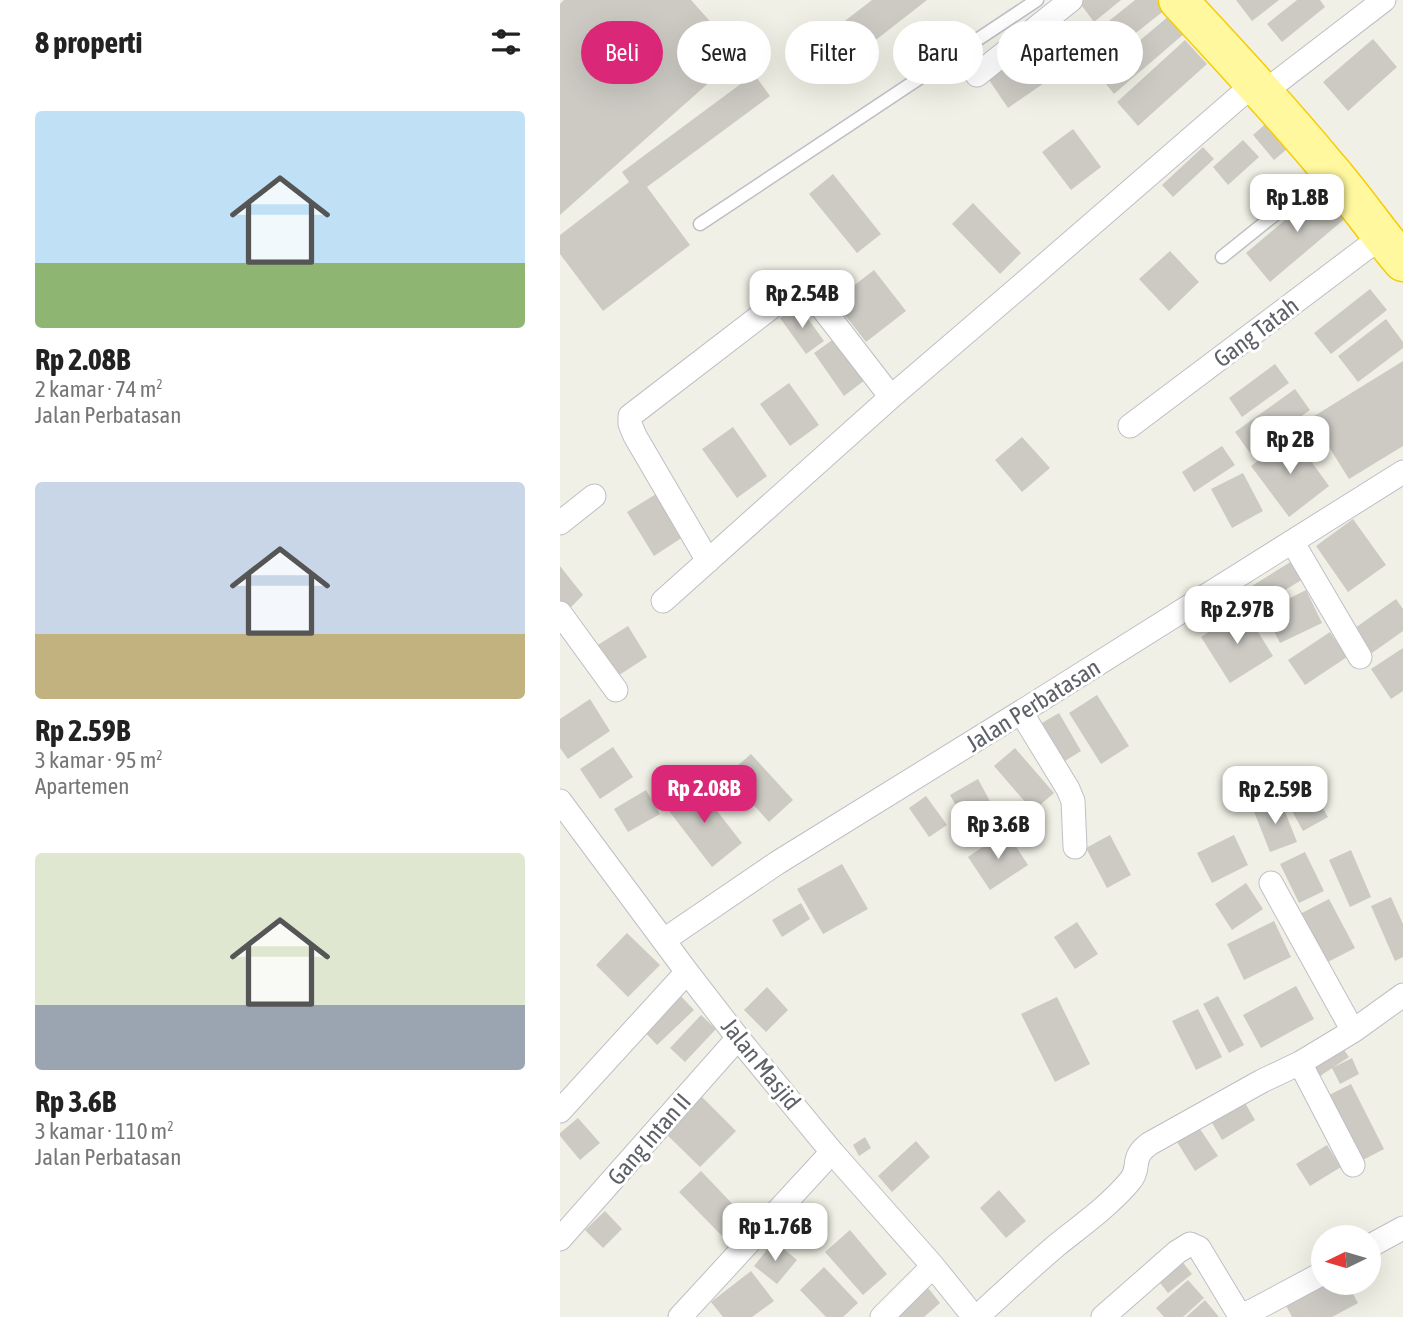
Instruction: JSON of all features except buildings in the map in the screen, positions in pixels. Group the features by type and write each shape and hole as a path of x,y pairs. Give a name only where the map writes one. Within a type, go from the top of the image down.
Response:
{"highway":[{"path":"1178,0 1331,170 1392,250"}],"street":[{"path":"983,70 1071,0"},
{"path":"663,601 891,397 1031,278 1259,88 1384,0"},
{"name":"Gang Tatah","path":"1130,426 1392,250"},
{"path":"708,561 635,436 630,416 777,303 791,296 803,296 823,309 891,397"},
{"name":"Jalan Perbatasan","path":"664,940 777,863 1403,472"},
{"path":"560,523 594,496"},
{"path":"1293,543 1360,657"},
{"path":"560,613 615,690"},
{"path":"1021,712 1068,789 1073,802 1074,848"},
{"name":"Jalan Masjid","path":"560,801 738,1038 832,1152 976,1317"},
{"path":"1271,883 1353,1031"},
{"path":"560,1111 687,972"},
{"path":"976,1317 1032,1266 1104,1207 1130,1181 1135,1174 1138,1154 1149,1144 1262,1081 1300,1063 1353,1031 1403,995"},
{"name":"Gang Intan II","path":"560,1240 738,1038"},
{"path":"1300,1063 1353,1165"},
{"path":"680,1317 832,1152"},
{"path":"1381,1240 1403,1228"},
{"path":"1103,1317 1177,1252 1190,1244 1199,1248 1240,1313 1246,1314 1311,1279"},
{"path":"882,1317 933,1266"}],"lane":[{"path":"699,224 1037,0"},
{"path":"1222,257 1331,170"}]}
